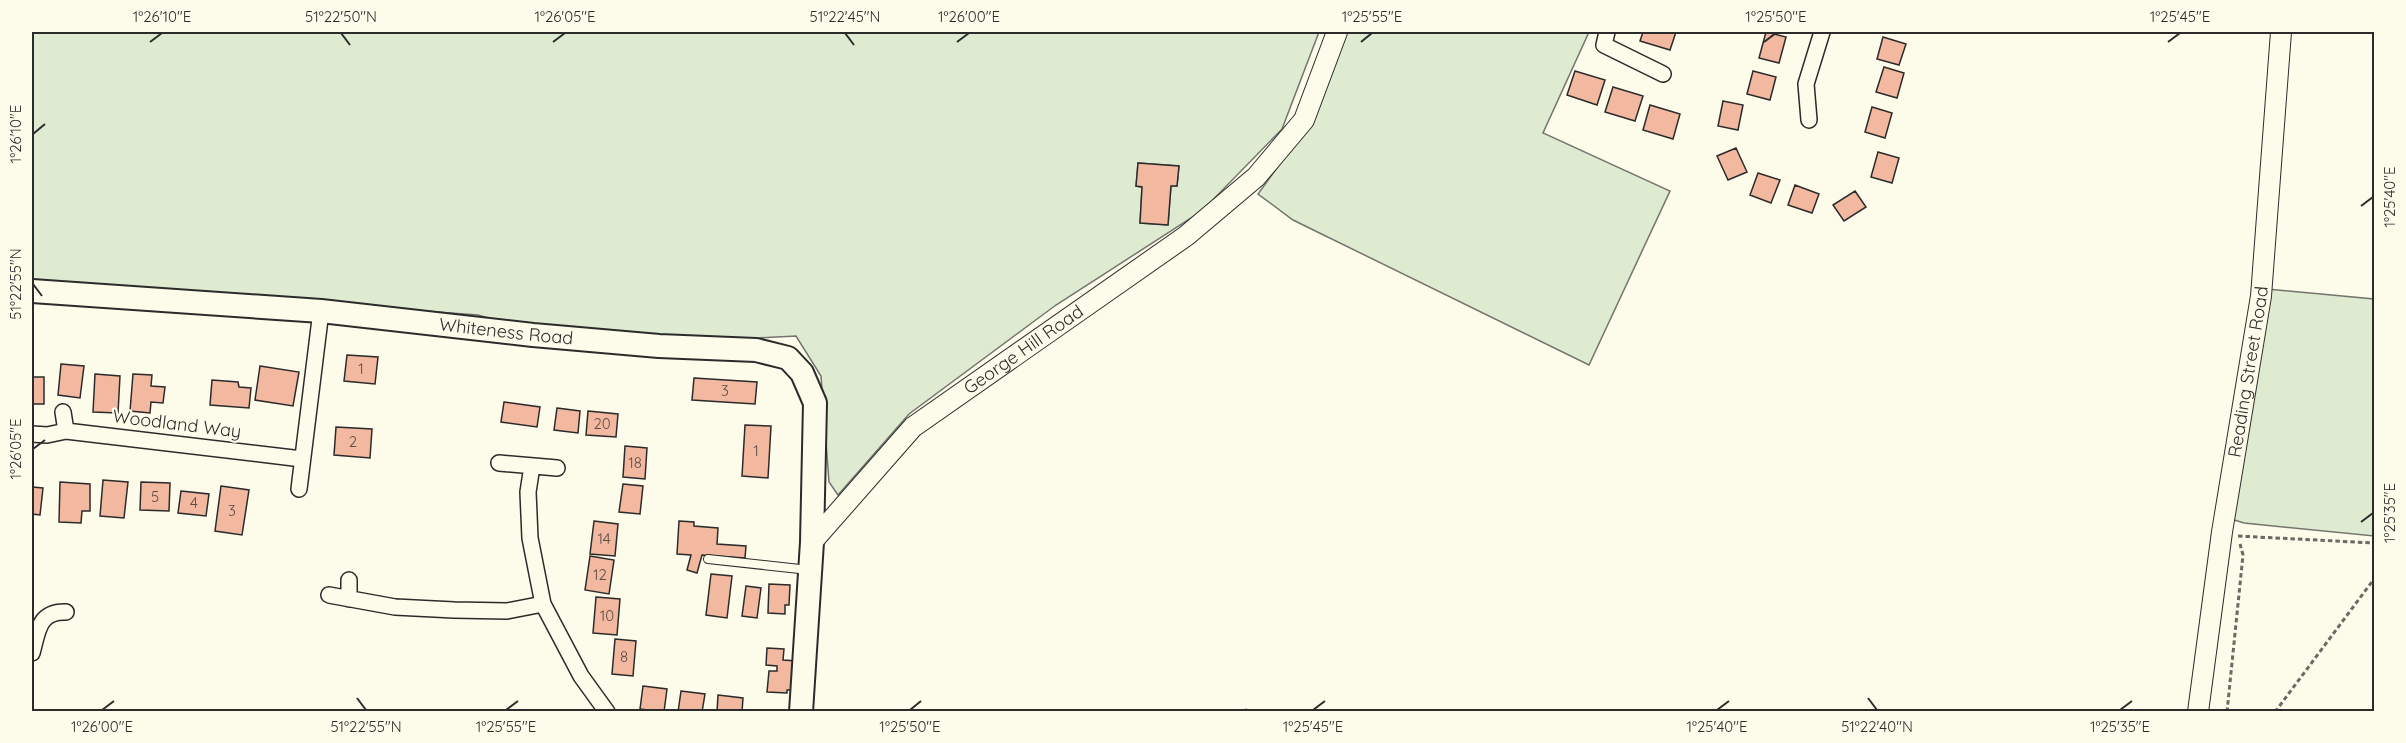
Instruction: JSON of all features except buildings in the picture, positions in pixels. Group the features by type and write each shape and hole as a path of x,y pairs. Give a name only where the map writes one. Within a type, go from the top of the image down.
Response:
{"main road":[{"name":"Whiteness Road","path":"32,291 321,311 533,335 659,346 756,350 782,355 802,372 815,403 812,542"},
{"path":"801,711 812,542"}],"street":[{"name":"George Hill Road","path":"812,542 913,427 1186,237 1256,177 1304,120 1336,32"},
{"path":"1607,32 1604,45 1663,74"},
{"path":"1809,120 1806,84 1822,32"},
{"name":"Reading Street Road","path":"2198,711 2230,534 2261,296 2281,32"},
{"path":"299,489 321,311"},
{"path":"63,411 66,431"},
{"name":"Woodland Way","path":"32,434 47,435 66,431 302,459"},
{"path":"500,463 556,468"},
{"path":"532,466 528,492 530,538 543,604 581,676 607,711"},
{"path":"348,580 349,599"},
{"path":"329,595 395,607 507,611 543,604"},
{"path":"32,653 42,620 54,612 66,612"}],"lane":[{"path":"708,559 810,570"}],"path":[{"path":"2230,534 2374,543"},
{"path":"2227,711 2243,555 2230,534"},
{"path":"2275,711 2374,579"},
{"path":"1245,710 1259,711"}],"green space":[{"path":"32,32 1319,32 1282,129 1202,211 1056,305 909,414 838,495 829,482 821,376 796,336 677,342 534,331 478,315 342,305 32,289","holes":["1138,163 1179,166 1177,186 1171,186 1168,225 1140,223 1142,187 1136,186"]},
{"path":"1345,32 1589,32 1543,133 1670,191 1589,365 1293,220 1258,194 1314,117"},
{"path":"2267,289 2374,299 2374,536 2244,523 2231,519"}]}
